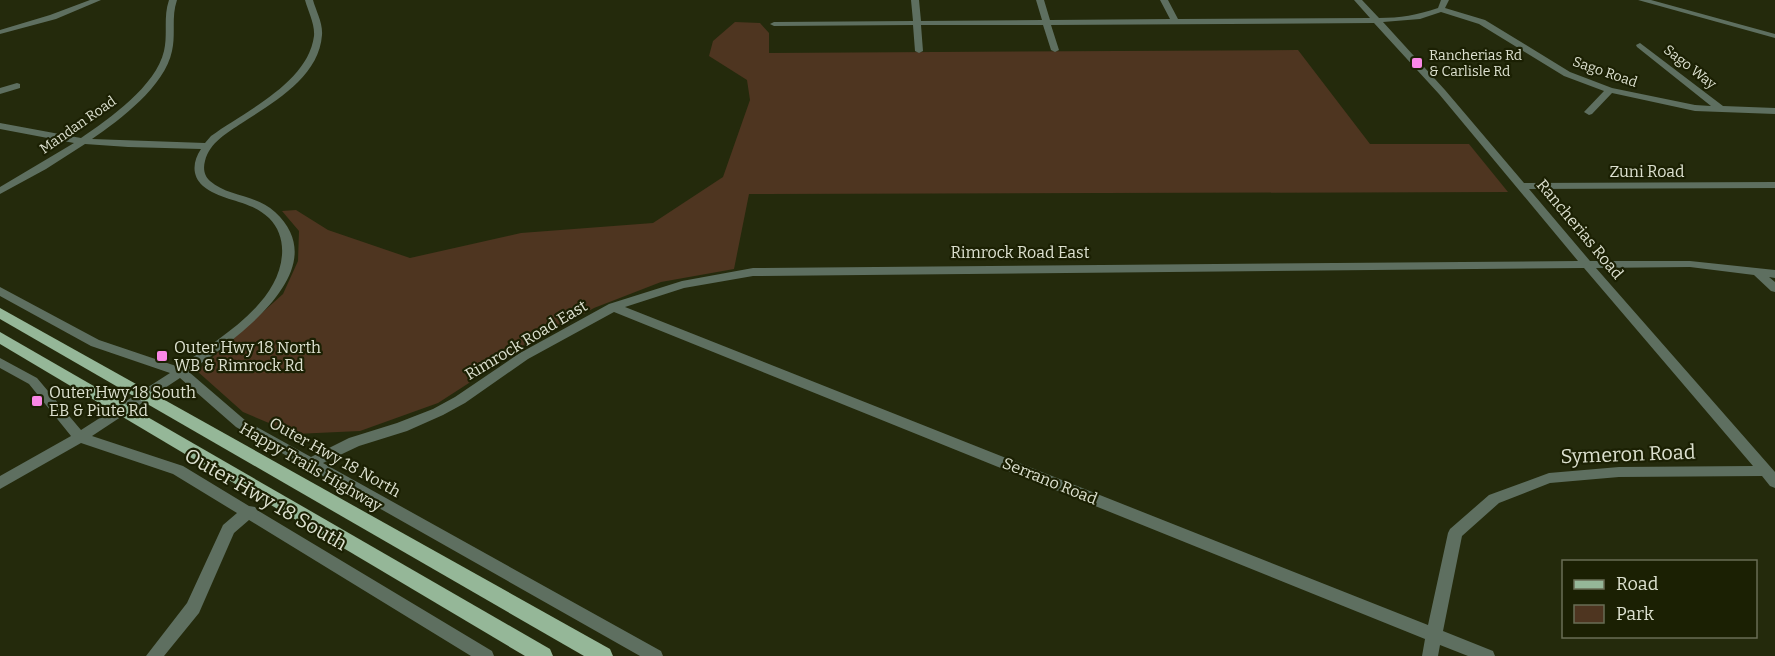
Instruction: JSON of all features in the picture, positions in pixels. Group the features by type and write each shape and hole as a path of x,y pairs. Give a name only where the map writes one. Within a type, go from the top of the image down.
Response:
{"main road":[{"name":"Happy Trails Highway","path":"0,313 603,656"},
{"path":"0,337 543,656"}],"street":[{"path":"0,32 53,17 97,0"},
{"name":"Mandan Road","path":"0,191 118,116 158,76 169,48 168,11 173,0"},
{"path":"0,483 181,372 243,324 264,304 281,280 287,261 285,232 277,218 255,203 214,189 204,182 197,172 198,161 206,146 223,131 287,87 308,63 319,35 309,0"},
{"path":"915,0 919,51"},
{"path":"1040,0 1055,50"},
{"path":"1164,0 1175,21"},
{"name":"Rancherias Road","path":"1358,0 1442,92 1587,265 1775,482"},
{"path":"1642,0 1775,36"},
{"path":"774,24 1402,20 1443,4"},
{"name":"Sago Road","path":"1443,4 1482,22 1567,74 1610,90 1658,102 1723,110 1775,111"},
{"name":"Sago Way","path":"1640,45 1723,110"},
{"path":"0,91 17,86"},
{"path":"1589,112 1610,90"},
{"path":"0,126 80,141 137,146 206,146"},
{"name":"Zuni Road","path":"1520,186 1775,185"},
{"name":"Rimrock Road East","path":"310,463 354,442 402,427 438,412 460,400 524,356 613,307 682,285 753,272 1690,264 1775,274"},
{"path":"1758,273 1775,288"},
{"name":"Outer Hwy 18 North","path":"0,291 95,343 181,372 241,424 655,656"},
{"name":"Serrano Road","path":"613,307 1487,656"},
{"path":"0,362 33,381 80,436"},
{"name":"Outer Hwy 18 South","path":"80,436 178,470 250,511 486,656"},
{"name":"Symeron Road","path":"1430,656 1455,532 1494,499 1549,478 1619,472 1765,471"},
{"path":"154,656 193,608 228,529 250,511"}],"green space":[{"path":"735,22 760,23 769,33 769,53 1298,50 1370,144 1469,144 1508,192 749,194 734,269 661,282 594,308 523,348 438,403 360,431 295,434 243,412 197,371 283,294 298,261 299,231 282,211 296,210 328,230 410,258 521,233 653,223 723,177 750,100 747,80 709,56 713,41"}],"place":[{"name":"Rancherias Rd & Carlisle Rd","path":"1417,63"},
{"name":"Outer Hwy 18 North WB & Rimrock Rd","path":"162,356"},
{"name":"Outer Hwy 18 South EB & Piute Rd","path":"37,401"}]}
